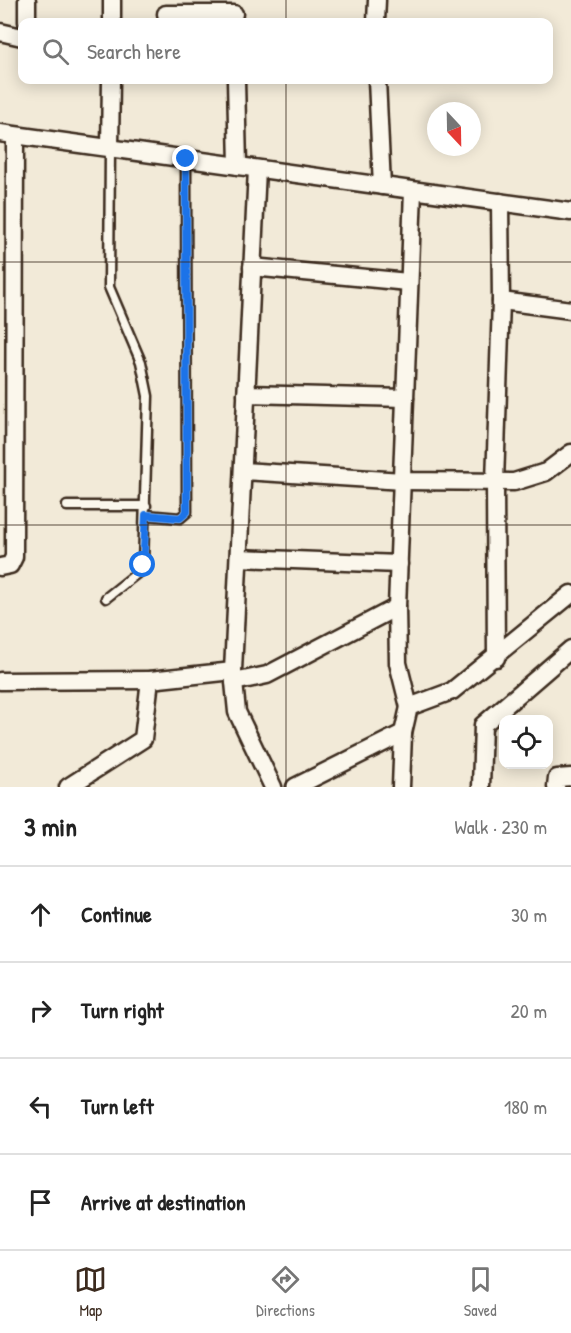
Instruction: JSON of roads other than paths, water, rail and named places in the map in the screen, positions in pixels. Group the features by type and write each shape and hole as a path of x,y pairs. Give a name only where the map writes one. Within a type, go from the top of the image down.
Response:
{"street":[{"path":"27,0 27,18"},
{"path":"112,0 112,18"},
{"path":"376,0 376,18"},
{"path":"166,14 234,12"},
{"path":"0,32 18,36"},
{"path":"110,147 111,84"},
{"path":"236,84 238,166"},
{"path":"377,84 382,186"},
{"path":"0,567 10,565 14,557 7,488 8,135 110,147 571,212"},
{"path":"256,169 233,676 237,712 273,787"},
{"path":"401,787 403,733 409,707 398,663 397,607 413,191"},
{"path":"496,658 495,482 501,302 500,202"},
{"path":"252,267 408,282"},
{"path":"501,302 571,310"},
{"path":"246,394 405,398"},
{"path":"243,471 403,481 495,482 528,479 559,465 571,453"},
{"path":"239,558 399,564"},
{"path":"409,707 450,692 496,658 571,594"},
{"path":"0,681 150,680 267,675 397,607"},
{"path":"481,787 483,725 571,649"},
{"path":"69,787 143,739 150,680"},
{"path":"295,787 403,733"},
{"path":"556,787 557,778 571,777"}],"lane":[{"path":"106,598 142,568 146,510 147,386 141,362 109,287 110,147"},
{"path":"67,506 146,510 180,518 187,512 186,159"}]}
